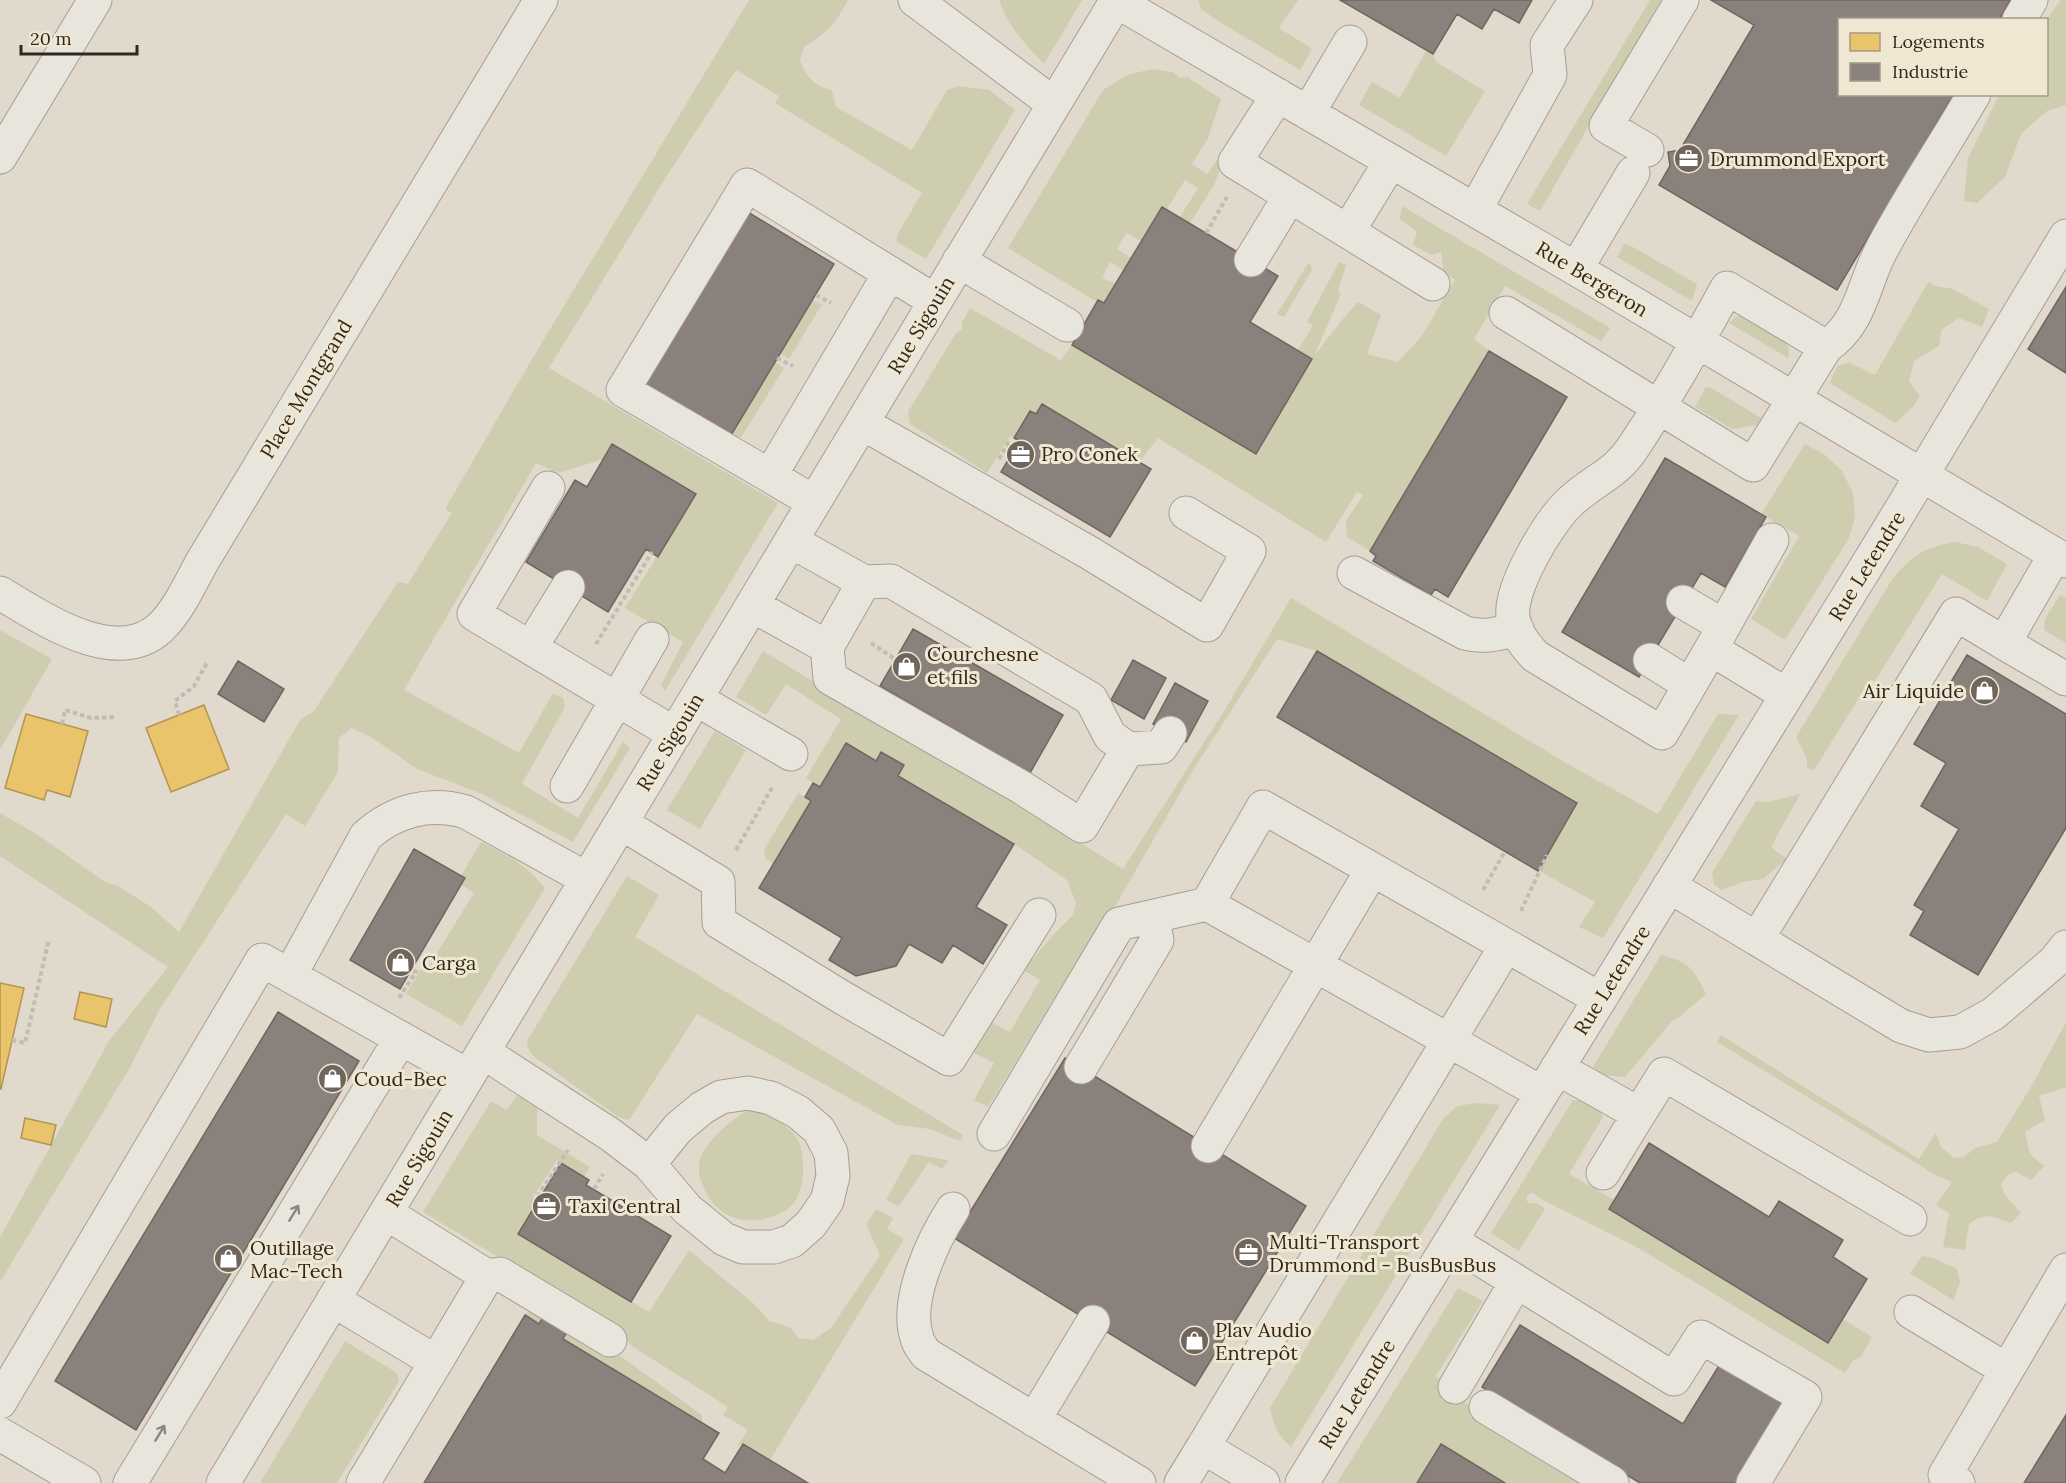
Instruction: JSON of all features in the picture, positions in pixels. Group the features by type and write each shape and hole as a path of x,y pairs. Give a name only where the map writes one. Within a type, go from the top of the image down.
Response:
{"street":[{"path":"0,157 94,0"},
{"name":"Place Montgrand","path":"0,593 68,631 86,638 122,643 136,641 151,635 161,627 187,590 541,0"},
{"path":"915,0 1054,104"},
{"name":"Rue Sigouin","path":"223,1483 1116,0"},
{"name":"Rue Bergeron","path":"1116,0 1576,269 2061,558"},
{"path":"1475,210 1550,75 1547,45 1576,0"},
{"path":"1576,269 1640,161 1606,126 1682,0"},
{"path":"2020,18 2031,0"},
{"path":"1308,112 1350,42"},
{"path":"1278,95 1235,162 1433,284"},
{"path":"1506,313 1753,465 1826,347 1840,338 1864,297 1880,251 1973,96"},
{"path":"1348,231 1391,161"},
{"path":"814,502 623,390 747,185 935,300"},
{"path":"1251,260 1290,196"},
{"name":"Rue Letendre","path":"1302,1483 1922,476 2066,236"},
{"path":"959,261 1066,325"},
{"path":"770,476 890,273"},
{"path":"1772,540 1662,733 1535,656 1521,641 1513,619 1513,603 1521,579 1542,539 1566,506 1588,487 1617,468 1632,449 1727,288 1826,347"},
{"path":"862,423 1088,552 1207,625 1250,551 1186,513"},
{"path":"548,488 474,614 675,734"},
{"path":"791,541 864,582 891,581 1091,699 1122,732 1161,747 1170,733"},
{"path":"2004,643 2061,558"},
{"path":"1354,573 1465,633 1477,636 1493,635 1517,629"},
{"path":"864,582 827,647 830,678 1021,787 1082,826 1122,732"},
{"path":"531,647 567,587"},
{"path":"1683,602 1717,637 1787,695"},
{"path":"752,605 827,647"},
{"path":"1756,939 1956,614 2066,679"},
{"path":"567,786 652,639"},
{"path":"1650,660 1690,685"},
{"path":"696,699 791,754"},
{"path":"290,975 366,836 381,823 396,815 435,807 466,812 587,879"},
{"path":"1207,904 1263,807 1600,999"},
{"path":"621,823 718,882 719,922 843,998 949,1059 1039,915"},
{"path":"1208,1146 1372,870"},
{"path":"1669,886 1901,1026 1929,1035 1959,1032 1993,1014 2055,961 2066,947"},
{"path":"994,1134 1119,924 1207,904 1450,1040 1639,1114"},
{"path":"1081,1067 1158,940 1152,917"},
{"path":"1181,1483 1506,946"},
{"path":"0,1402 262,960 401,1038 476,1064 611,1135 650,1164 681,1204 724,1239 743,1247 774,1247 792,1241 811,1224 827,1201 833,1176 831,1153 819,1130 798,1112 771,1098 748,1093 721,1096 702,1108 678,1128 650,1164"},
{"path":"129,1483 401,1038"},
{"path":"1603,1173 1664,1074 1910,1219"},
{"path":"953,1209 939,1230 918,1289 914,1322 917,1340 926,1354 1139,1483"},
{"path":"386,1214 488,1276 500,1274 610,1340"},
{"path":"1451,1241 1674,1379 1701,1336 1806,1397 1753,1483"},
{"path":"1948,1480 2007,1370 2066,1270"},
{"path":"363,1483 488,1276"},
{"path":"1455,1387 1516,1282"},
{"path":"333,1300 436,1362"},
{"path":"1911,1312 2007,1370"},
{"path":"1034,1420 1093,1322"},
{"path":"1486,1407 1612,1483"},
{"path":"0,1434 67,1479"},
{"path":"1203,1447 1263,1483"}],"path":[{"path":"816,295 825,299"},
{"path":"777,358 787,363"},
{"path":"996,464 1008,443 1015,448"},
{"path":"615,614 652,552"},
{"path":"885,652 895,659"},
{"path":"179,715 175,701 194,686 208,661"},
{"path":"62,724 65,710 90,718 116,717"},
{"path":"718,882 791,754"},
{"path":"1464,922 1505,851"},
{"path":"1506,946 1546,855"},
{"path":"12,1040 25,1043 49,939"},
{"path":"405,989 416,972 412,969"},
{"path":"538,1201 536,1200 560,1162"}],"green space":[{"path":"749,0 848,0 830,27 804,47 800,61 812,80 832,91 836,107 912,150 947,90 958,86 989,90 1015,110 926,259 897,242 897,235 922,193 775,103 779,96 736,70 668,174 549,368 778,503 665,691 661,685 683,642 625,608 695,494 613,444 604,459 558,473 536,463 404,690 519,753 553,693 563,698 565,707 522,784 578,818 623,742 630,748 573,842 482,794 417,769 373,738 351,728 339,738 338,772 305,826 286,814 160,1009 129,1069 0,1282 0,1237 109,1041 168,967 0,856 0,813 38,835 105,882 118,886 151,907 179,932 300,720 314,711 398,582 408,584 452,513 445,509 535,354"},
{"path":"999,0 1082,0 1044,64 1012,27"},
{"path":"1198,0 1298,0 1279,28 1312,49 1300,70 1218,21 1201,9"},
{"path":"1650,0 1661,0 1540,211 1527,204"},
{"path":"2060,0 2066,0 2066,105 2047,111 2021,134 2005,177 1977,203 1964,201 1968,158 1999,96 2048,96 2048,18"},
{"path":"1426,51 1433,54 1436,62 1485,91 1446,156 1359,105 1372,82 1400,98"},
{"path":"1152,69 1173,72 1180,78 1187,77 1221,99 1208,138 1192,164 1207,174 1217,160 1221,167 1214,185 1190,223 1180,217 1198,188 1185,180 1167,209 1162,207 1141,241 1126,233 1117,249 1131,258 1124,270 1110,262 1102,278 1116,284 1104,303 1092,299 1008,248 1103,90 1127,75"},
{"path":"1402,206 1610,328 1601,341 1505,286 1474,339 1489,351 1370,551 1347,537 1346,521 1363,495 1357,492 1326,542 1158,438 1139,462 1042,405 1036,414 1030,412 1014,438 1010,436 987,473 910,424 908,412 956,333 962,330 962,323 970,308 1060,361 1072,345 1256,454 1312,360 1298,350 1313,325 1307,322 1339,262 1346,265 1338,291 1341,294 1314,356 1358,302 1381,315 1367,354 1398,362 1421,337 1455,280 1444,273 1441,252 1432,255 1413,245 1417,232 1400,219"},
{"path":"1624,244 1697,284 1692,301 1617,257"},
{"path":"1309,262 1312,270 1284,317 1277,314"},
{"path":"1928,282 1935,286 1953,289 1989,309 1982,327 1959,318 1941,330 1939,346 1914,361 1909,381 1920,396 1913,407 1895,423 1830,383 1837,366 1849,362 1875,375"},
{"path":"812,300 822,304 789,359 780,353"},
{"path":"1737,316 1750,316 1778,333 1787,346 1788,358 1729,323"},
{"path":"775,362 784,368 742,436 730,437"},
{"path":"1710,387 1761,418 1757,425 1732,429 1695,407 1705,388"},
{"path":"1805,444 1825,455 1842,471 1853,493 1855,517 1849,538 1785,640 1751,619 1799,536 1761,514"},
{"path":"1955,542 1978,547 2007,564 1987,601 1942,574 1875,681 1870,680 1814,770 1807,768 1807,759 1796,737 1893,578 1920,553"},
{"path":"2060,595 2066,598 2066,643 2044,630 2045,619"},
{"path":"1291,598 1566,763 1658,814 1718,714 1739,715 1603,938 1579,927 1595,902 1538,870 1577,803 1317,651 1277,639 1195,767 1109,917 1079,958 988,1107 974,1100 994,1063 972,1052 989,1021 1010,1032 1040,980 1023,970 1073,915 1076,903 1067,880 1014,844 898,776 904,765 881,752 876,761 846,743 820,787 806,778 841,719 786,684 766,715 736,697 763,651 1123,869 1226,708"},
{"path":"0,630 52,659 0,750"},
{"path":"715,731 746,750 700,829 667,810"},
{"path":"798,793 811,801 773,864 766,859 764,850"},
{"path":"1800,794 1771,847 1787,859 1763,879 1743,882 1722,890 1714,885 1712,873 1756,801 1768,802"},
{"path":"481,842 516,861 545,888 462,1026 406,994 424,964 429,966 474,893 461,885 465,878 461,876"},
{"path":"627,876 659,895 635,937 963,1135 960,1141 930,1129 898,1125 697,1014 629,1120 618,1117 533,1056 527,1041"},
{"path":"1661,955 1690,967 1706,994 1673,1020 1625,1077 1602,1075 1593,1067"},
{"path":"2066,1022 2066,1087 2039,1096 2045,1120 2025,1132 2030,1154 2044,1166 2031,1180 2016,1172 2007,1175 2001,1185 2005,1195 2021,1213 2011,1223 1989,1216 1974,1220 1969,1224 1965,1250 1943,1247 1949,1213 1936,1205 1952,1182 1939,1177 1717,1042 1721,1035 1919,1159 1936,1133 1941,1147 1954,1158 1964,1157 1975,1148 1997,1142 2032,1085"},
{"path":"521,1090 540,1101 537,1135 590,1167 584,1177 557,1160 533,1197 538,1201 518,1234 649,1312 689,1250 754,1304 769,1321 790,1327 798,1338 813,1340 831,1328 880,1255 866,1224 876,1209 893,1218 887,1229 904,1239 770,1460 743,1444 737,1446 748,1430 723,1415 728,1407 632,1346 613,1326 423,1212 491,1101 507,1110"},
{"path":"1573,1100 1591,1104 1603,1117 1569,1174 1614,1200 1609,1209 1828,1342 1843,1319 1872,1337 1861,1357 1853,1360 1845,1373 1635,1246 1539,1198 1534,1193 1530,1193 1526,1198 1528,1203 1537,1203 1545,1209 1519,1251 1491,1233"},
{"path":"1477,1103 1500,1105 1291,1447 1277,1429 1270,1408 1443,1119 1457,1106"},
{"path":"749,1109 774,1119 789,1129 800,1144 802,1153 802,1181 797,1198 785,1211 758,1220 732,1217 717,1207 710,1200 699,1169 701,1158 711,1141 726,1126"},
{"path":"911,1154 948,1160 942,1169 929,1162 899,1206 886,1200"},
{"path":"1922,1256 1936,1259 1957,1269 1960,1283 1953,1300 1910,1273"},
{"path":"1458,1288 1483,1301 1436,1376 1473,1409 1469,1416 1578,1483 1337,1483"},
{"path":"534,1306 623,1358 702,1415 702,1423 525,1315"},
{"path":"345,1341 397,1373 399,1380 396,1386 337,1483 260,1483"}],"building: Logements":[{"path":"204,705 229,769 171,792 146,728"},
{"path":"26,714 88,731 70,797 47,790 44,800 5,788"},
{"path":"0,983 24,988 1,1089 0,1088"},
{"path":"80,992 112,999 106,1027 74,1019"},
{"path":"25,1118 56,1125 51,1145 21,1138"}],"building: Industrie":[{"path":"1340,0 1532,0 1519,23 1494,9 1482,29 1457,14 1433,54"},
{"path":"1711,0 2010,0 2000,18 1838,18 1838,96 1953,96 1837,290 1659,185 1670,166 1668,152 1680,150 1754,25"},
{"path":"1162,207 1278,276 1250,322 1312,359 1256,454 1072,345 1098,300 1104,303"},
{"path":"746,211 834,264 730,437 642,385"},
{"path":"2066,287 2066,373 2028,349"},
{"path":"1489,351 1567,397 1448,597 1435,589 1431,595 1373,561 1376,556 1370,551"},
{"path":"1042,404 1151,469 1110,537 1001,472 1019,441 1014,438 1030,411 1036,414"},
{"path":"612,444 696,494 658,557 646,549 608,612 526,562 575,480 587,487"},
{"path":"1665,458 1766,517 1725,587 1701,573 1639,677 1562,632"},
{"path":"913,629 1063,715 1030,773 880,686"},
{"path":"1317,651 1577,803 1538,871 1277,717"},
{"path":"1967,655 2066,714 2066,828 1978,975 1910,935 1924,911 1914,905 1959,829 1921,806 1946,763 1914,744"},
{"path":"1133,660 1166,678 1144,719 1111,700"},
{"path":"238,661 284,689 264,722 218,694"},
{"path":"1175,683 1208,701 1186,742 1153,724"},
{"path":"846,743 876,761 881,752 904,765 898,776 1014,844 976,907 1007,925 983,964 953,945 942,963 909,944 896,966 856,976 829,960 842,938 759,888 811,801 805,797 813,783 820,787"},
{"path":"414,849 465,878 400,989 350,960"},
{"path":"278,1012 359,1061 136,1430 55,1381"},
{"path":"1065,1058 1306,1206 1195,1386 954,1238"},
{"path":"1649,1143 1769,1217 1779,1201 1843,1240 1833,1257 1867,1279 1828,1343 1609,1209"},
{"path":"561,1163 589,1180 586,1185 671,1236 631,1302 518,1234"},
{"path":"525,1315 539,1324 544,1315 568,1330 563,1339 719,1433 703,1459 725,1473 743,1444 808,1483 424,1483"},
{"path":"1520,1325 1683,1424 1720,1364 1785,1405 1737,1483 1640,1483 1482,1387"},
{"path":"2066,1415 2066,1483 2024,1483"},
{"path":"1441,1444 1505,1483 1417,1483"}],"place":[{"name":"Drummond Export","path":"1689,159"},
{"name":"Pro Conek","path":"1020,454"},
{"name":"Courchesne et fils","path":"906,666"},
{"name":"Air Liquide","path":"1985,691"},
{"name":"Carga","path":"401,963"},
{"name":"Coud-Bec","path":"333,1079"},
{"name":"Taxi Central","path":"547,1206"},
{"name":"Multi-Transport Drummond - BusBusBus","path":"1248,1253"},
{"name":"Outillage Mac-Tech","path":"229,1259"},
{"name":"Plav Audio Entrepôt","path":"1194,1341"}]}
